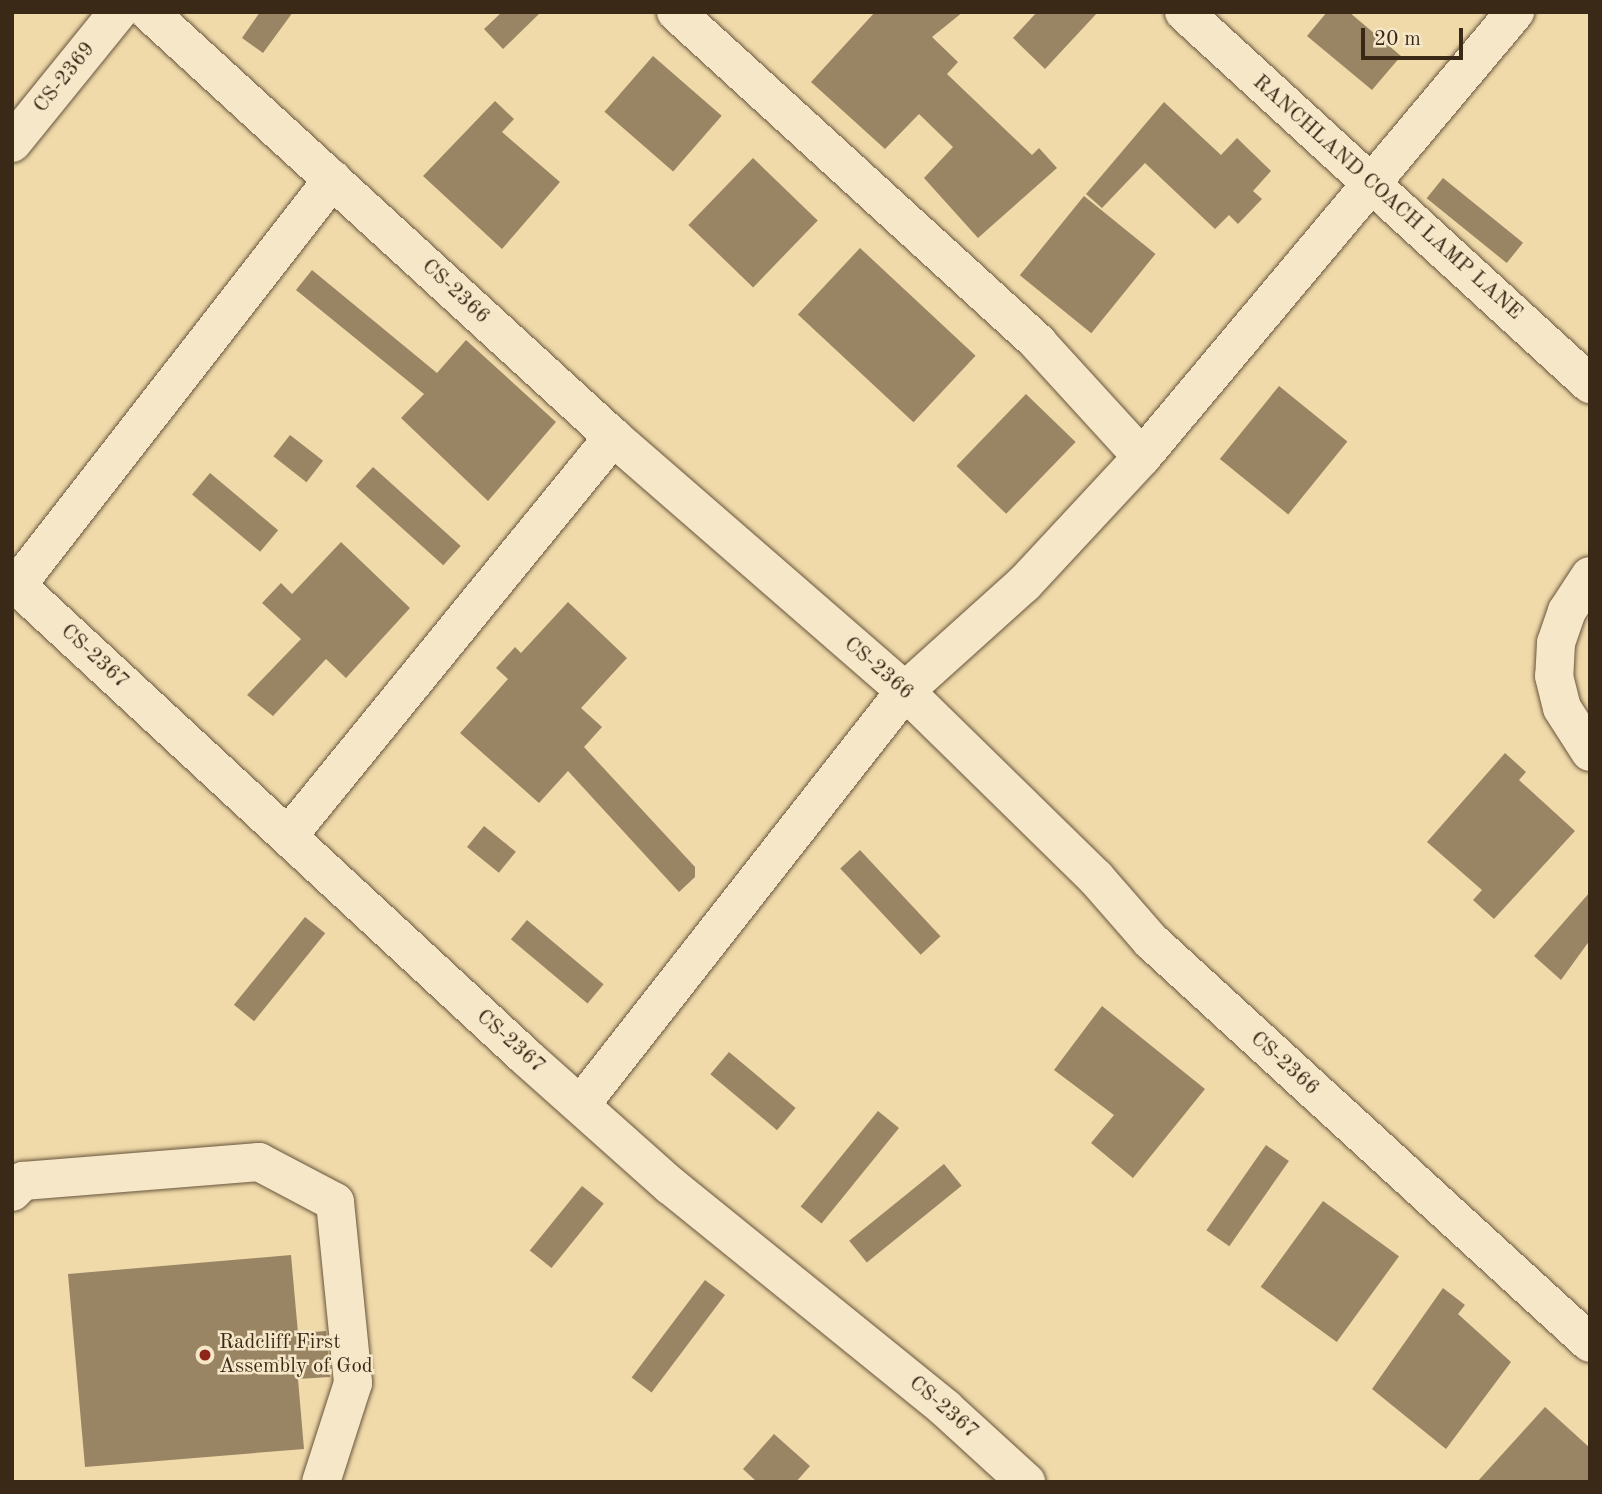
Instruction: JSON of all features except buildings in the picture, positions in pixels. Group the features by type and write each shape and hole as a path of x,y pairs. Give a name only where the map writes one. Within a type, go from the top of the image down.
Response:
{"street":[{"name":"CS-2369","path":"12,143 118,12"},
{"name":"CS-2366","path":"149,12 613,437 905,691 1096,878 1151,941 1590,1343"},
{"path":"676,12 1038,343 1142,457"},
{"name":"RANCHLAND COACH LAMP LANE","path":"1184,12 1590,384"},
{"path":"582,1103 905,691 1024,584 1142,457 1515,12"},
{"path":"15,583 332,179"},
{"path":"288,836 613,437"},
{"path":"1590,576 1567,611 1556,643 1554,676 1562,708 1590,752"},
{"name":"CS-2367","path":"15,583 526,1057 582,1103 671,1186 945,1408 1026,1482"},
{"path":"12,1192 23,1181 259,1162 335,1202 353,1383 321,1482"}],"place":[{"name":"Radcliff First Assembly of God","path":"205,1355"}]}
